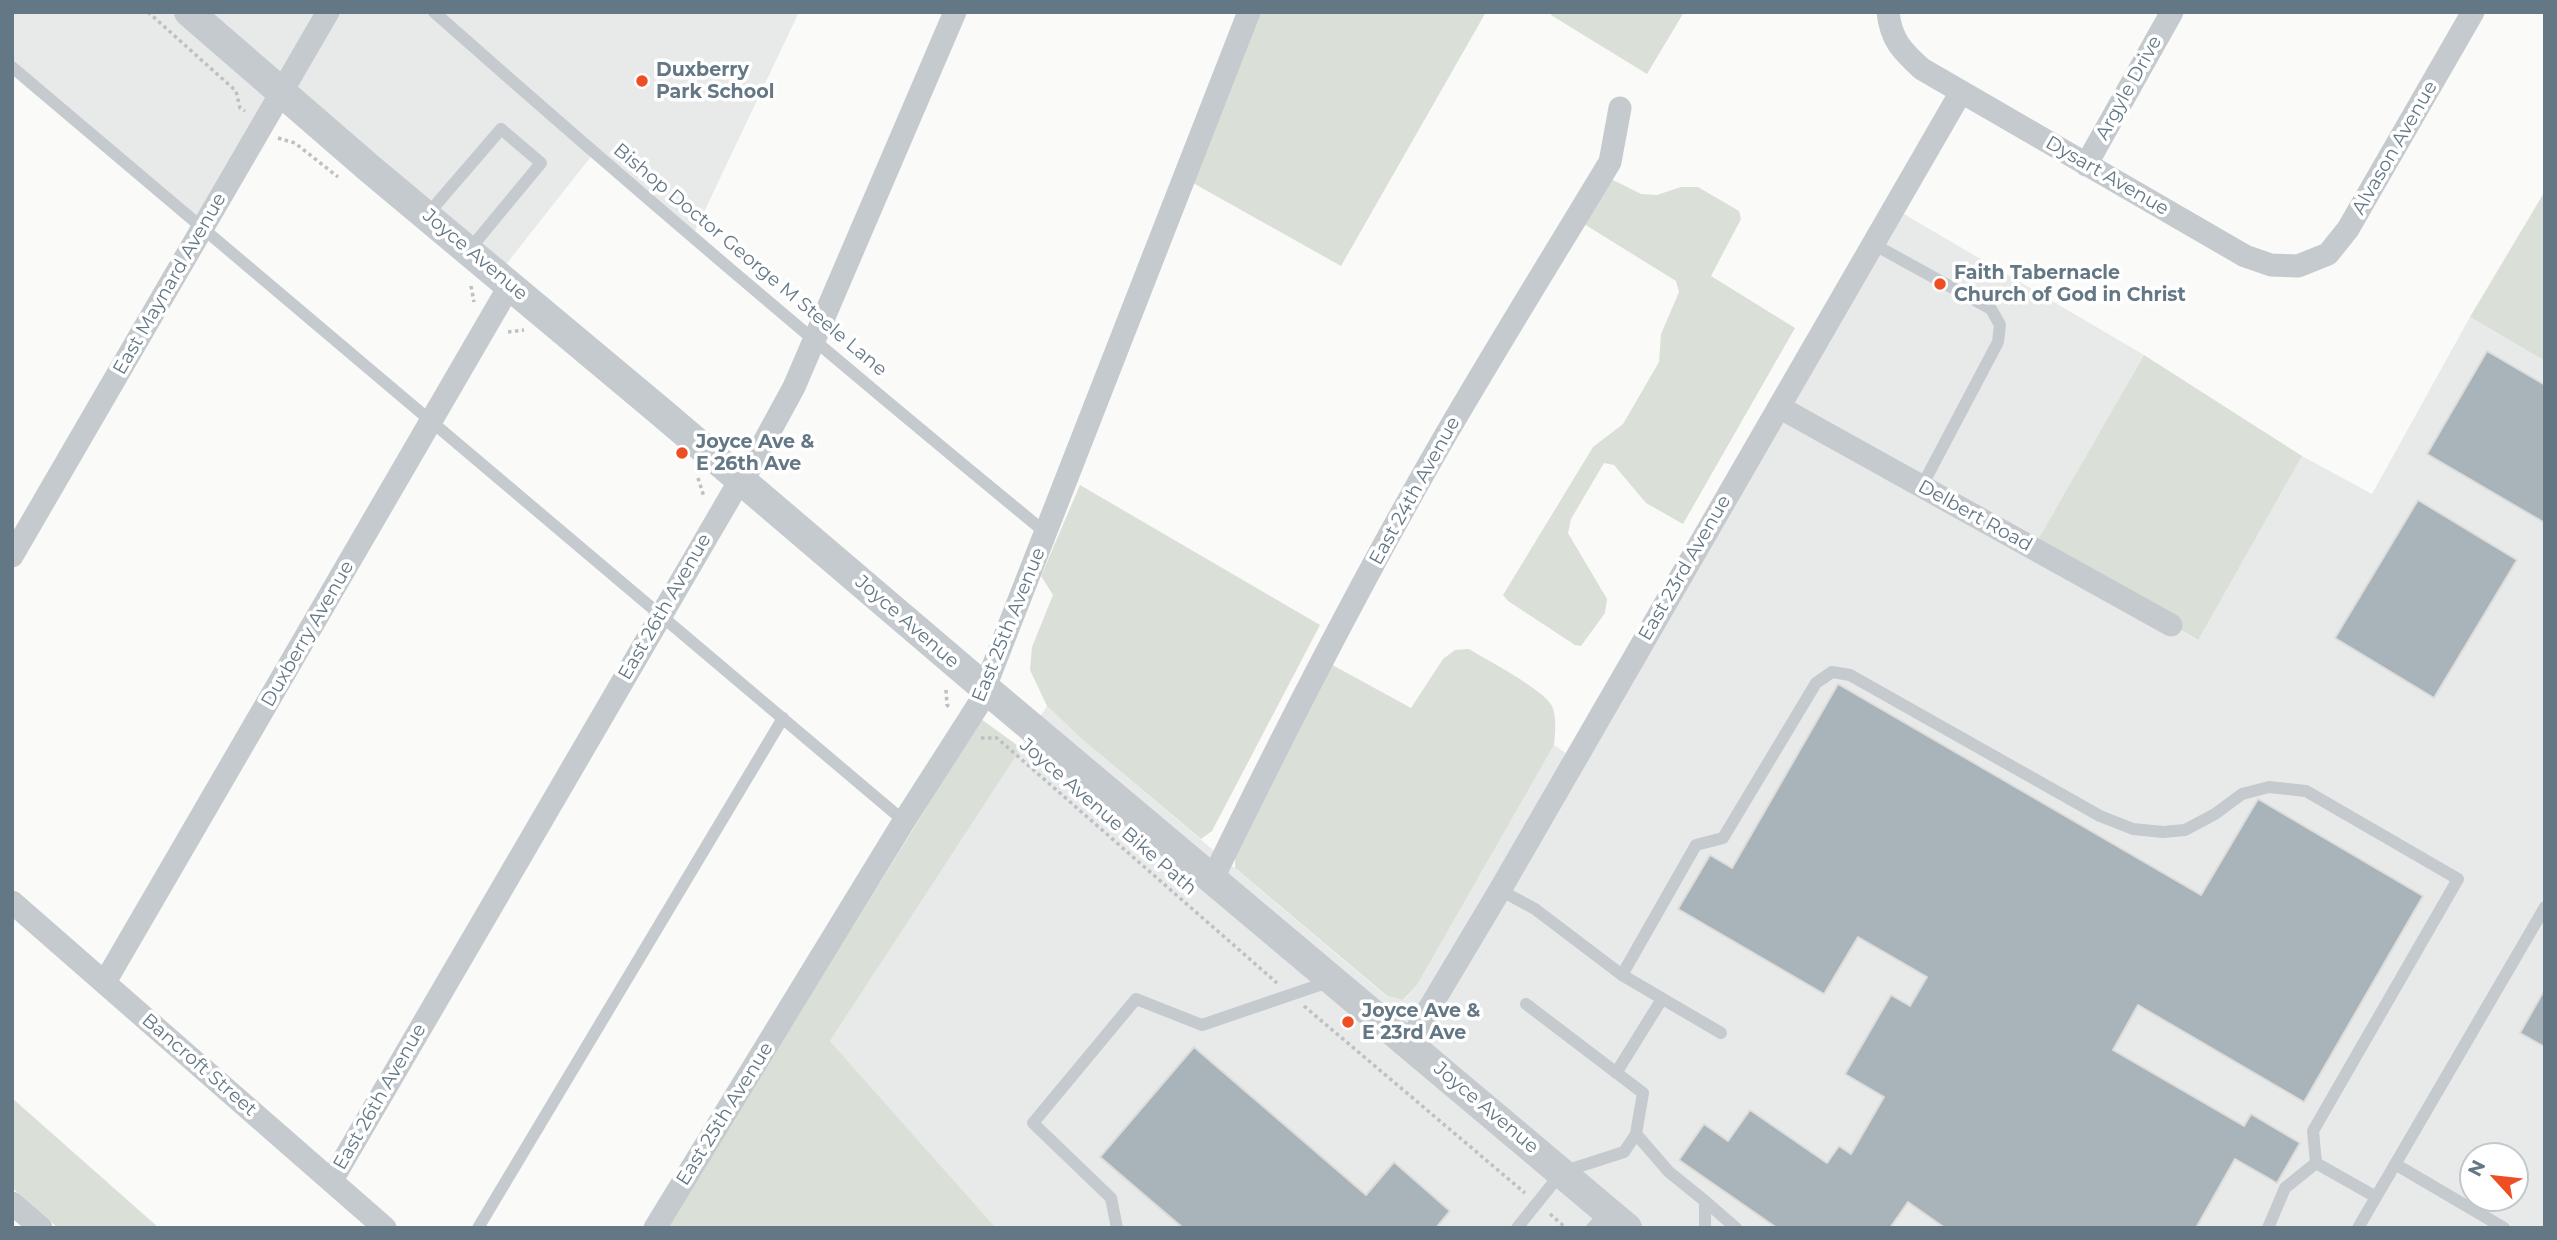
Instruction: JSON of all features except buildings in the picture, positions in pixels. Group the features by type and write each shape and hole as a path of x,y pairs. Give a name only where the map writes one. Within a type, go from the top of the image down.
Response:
{"street":[{"name":"Joyce Avenue","path":"189,12 369,168 1562,1172 1609,1222"},
{"name":"East Maynard Avenue","path":"12,556 328,12"},
{"name":"East 26th Avenue","path":"332,1181 794,387 955,12"},
{"name":"East 25th Avenue","path":"655,1228 986,689 1249,12"},
{"name":"Dysart Avenue","path":"1888,12 1890,29 1903,51 1922,69 2245,256 2271,265 2298,266"},
{"name":"Argyle Drive","path":"2086,164 2172,12"},
{"name":"Alvason Avenue","path":"2298,266 2328,254 2348,229 2473,12"},
{"name":"East 23rd Avenue","path":"1408,1044 1500,890 1961,92"},
{"name":"East 24th Avenue","path":"1213,878 1272,756 1383,546 1442,442 1610,162 1620,108"},
{"name":"Duxberry Avenue","path":"105,982 510,285"},
{"name":"Delbert Road","path":"1779,407 2171,625"},
{"name":"Bancroft Street","path":"12,902 385,1228"},
{"path":"12,1203 41,1228"}],"lane":[{"name":"Bishop Doctor George M Steele Lane","path":"434,12 594,154 1046,533"},
{"path":"12,67 904,821"},
{"path":"427,215 501,129 541,163 469,250"},
{"path":"1873,244 1991,309 2000,325 1998,342 1922,486"},
{"path":"1622,975 1696,845 1723,838 1816,683 1832,672 1850,675 2100,816 2133,829 2163,832 2185,830 2215,814 2242,794 2269,787 2306,791 2458,878 2313,1131 2316,1163"},
{"path":"478,1228 783,718"},
{"path":"1500,890 1535,909 1622,975 1721,1033"},
{"path":"2358,1228 2545,906"},
{"path":"1117,1228 1111,1198 1033,1123 1136,999 1202,1025 1334,980"},
{"path":"1616,1073 1662,999"},
{"path":"1517,1228 1562,1172 1624,1152 1636,1134 1643,1093 1526,1004"},
{"path":"1636,1134 1670,1172 1736,1228"},
{"path":"2316,1163 2376,1197"},
{"path":"2268,1228 2285,1188 2316,1163"},
{"path":"2395,1164 2504,1228"},
{"path":"1705,1201 1705,1228"}],"path":[{"path":"148,12 236,91 240,107 264,123 280,139 295,143 346,184"},
{"path":"471,284 474,304 508,332 523,330 533,338"},
{"path":"698,478 702,495 720,512"},
{"name":"Joyce Avenue Bike Path","path":"946,686 947,705 982,739 997,738 1290,995 1566,1228"}],"shaded area":[{"path":"12,12 799,12 694,233 597,149 496,277 280,91 200,223 12,64"},
{"path":"1260,12 1486,12 1341,266 1193,183"},
{"path":"1553,12 1684,12 1647,74 1551,15"},
{"path":"1611,179 1641,194 1657,195 1681,187 1698,187 1739,211 1741,219 1711,276 1795,328 1683,524 1646,503 1614,465 1604,463 1571,519 1568,533 1607,599 1605,613 1581,646 1575,645 1503,595 1593,447 1623,424 1659,362 1661,334 1679,292 1676,281 1584,224"},
{"path":"2545,191 2545,361 2470,317"},
{"path":"1892,207 2144,355 2035,547 2197,640 2302,456 2372,494 2470,317 2545,361 2545,1228 996,1228 830,1041 1047,706 1083,740 1386,996 1404,1000 1417,985 1554,745 1573,758"},
{"path":"2144,355 2302,456 2198,640 2034,547"},
{"path":"1080,485 1320,625 1212,831 1201,839 1083,740 1047,706 1030,670 1032,647 1053,595 1041,576"},
{"path":"1469,649 1527,683 1547,699 1555,715 1554,745 1417,985 1403,1000 1387,996 1235,868 1235,842 1327,662 1411,708 1443,659 1455,650"},
{"path":"981,719 1021,748 830,1041 996,1228 667,1228"},
{"path":"12,1098 159,1228 58,1228 12,1188"}],"place":[{"name":"Duxberry Park School","path":"642,81"},
{"name":"Faith Tabernacle Church of God in Christ","path":"1940,284"},
{"name":"Joyce Ave & E 26th Ave","path":"682,453"},
{"name":"Joyce Ave & E 23rd Ave","path":"1348,1022"}]}
